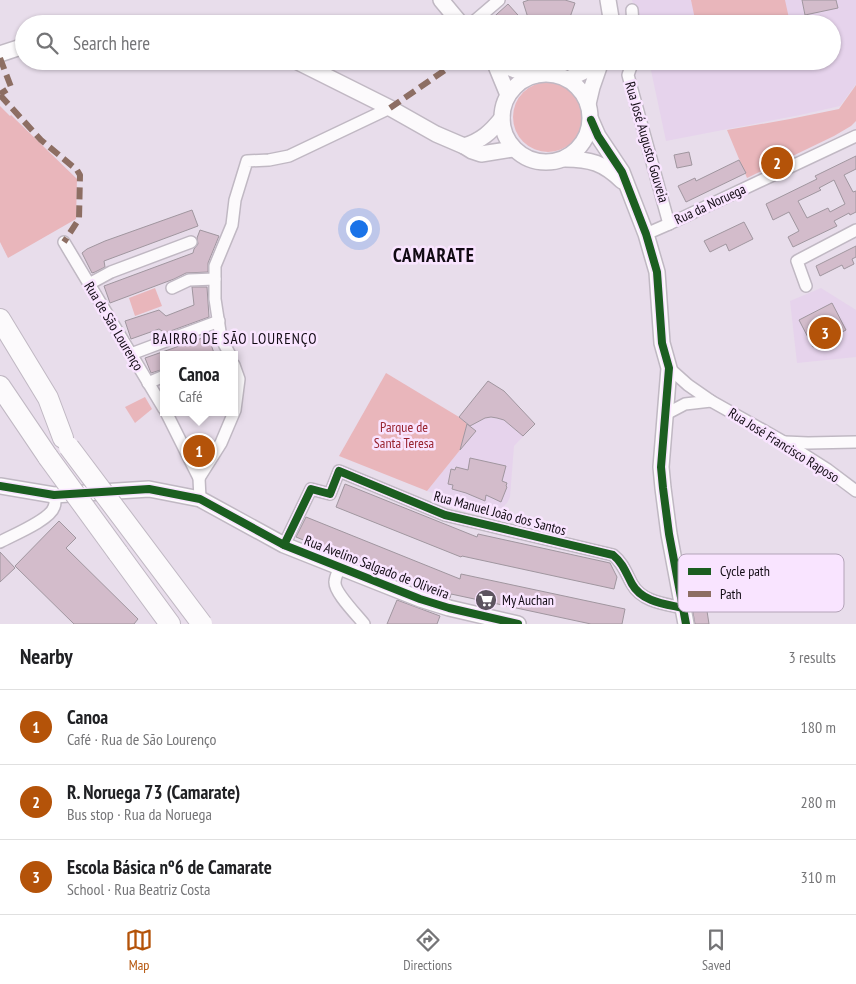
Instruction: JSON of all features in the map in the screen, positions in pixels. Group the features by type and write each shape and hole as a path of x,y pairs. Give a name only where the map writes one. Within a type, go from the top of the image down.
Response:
{"highway":[{"path":"0,319 48,398 66,442"},
{"path":"0,344 66,442 202,624"},
{"path":"2,391 170,624"}],"street":[{"path":"441,0 453,15"},
{"path":"482,15 499,0"},
{"path":"608,0 610,15"},
{"path":"632,10 632,15"},
{"path":"0,54 15,49"},
{"path":"314,70 390,108 436,134 481,154 513,150 534,161 550,163 565,158 578,149 587,136 591,120"},
{"path":"498,70 508,95"},
{"path":"514,70 558,75 568,79 581,90 588,104 591,120 598,136 622,172 646,234 657,272 662,343 669,368 661,467 669,534 678,582"},
{"path":"568,79 587,70"},
{"path":"588,104 598,70"},
{"name":"Rua José Augusto Gouveia","path":"630,70 628,75 669,224"},
{"path":"513,150 504,131 503,106 508,95 520,82 536,74"},
{"path":"228,351 221,338 215,298 215,266 232,225 235,200 247,161 269,160 289,156 390,108"},
{"path":"464,146 483,139 502,118"},
{"name":"Rua da Noruega","path":"646,234 856,136"},
{"path":"565,158 583,159 598,164 612,171 628,187"},
{"path":"806,286 797,261 856,230"},
{"name":"Rua de São Lourenço","path":"64,242 160,403"},
{"path":"89,284 111,272 191,242"},
{"path":"172,288 189,280 215,279"},
{"path":"131,354 219,321"},
{"name":"Rua José Francisco Raposo","path":"669,368 688,385 711,401 784,442 856,490"},
{"path":"148,383 160,378"},
{"path":"666,414 685,404 711,401"},
{"name":"Rua de São Lourenço","path":"168,416 200,478 200,499"},
{"path":"200,478 221,443 232,416"},
{"path":"784,442 856,442"},
{"name":"Rua Manuel João dos Santos","path":"284,545 310,489 330,494 339,471 446,515 613,555 621,562 632,584 641,594 654,601 678,607"},
{"name":"Rua Avelino Salgado de Oliveira","path":"0,486 54,495 149,489 200,499 284,545 471,619 518,624"},
{"path":"0,542 49,515 54,509 56,502 54,495"},
{"path":"340,567 335,580 336,589 364,624"}],"shaded area":[{"path":"632,0 856,0 856,84 840,106 666,141 651,70 841,70 841,15 636,15"},
{"path":"821,288 856,310 856,357 797,363 790,301"},
{"path":"488,381 504,391 535,424 514,446 510,497 503,507 493,511 485,511 486,504 477,502 475,509 427,491 460,450 467,424 459,417"}],"green space":[{"path":"691,0 785,0 788,15 694,15"},
{"path":"548,82 561,85 573,92 580,104 583,117 580,130 573,142 561,149 548,152 535,149 523,142 516,130 513,117 516,104 523,92 535,85"},
{"path":"856,85 856,121 851,126 747,178 727,130 839,109"},
{"path":"0,106 77,179 76,219 8,258 0,242"},
{"path":"155,288 162,306 135,316 129,298"},
{"name":"Parque de Santa Teresa","path":"386,373 459,417 467,424 460,450 427,491 339,456"},
{"path":"145,397 152,409 135,423 125,407"}],"building":[{"path":"529,0 565,0 575,3 571,15 527,15 523,2"},
{"path":"802,0 836,0 838,8 805,15"},
{"path":"508,4 518,15 496,15"},
{"path":"689,152 692,165 677,168 674,155"},
{"path":"856,156 856,169 844,175 853,192 856,191 856,212 850,215 849,213 834,221 837,226 793,247 788,237 799,231 789,212 773,220 766,204 817,179 815,176","holes":["834,180 845,204 830,212 828,208 807,218 798,201 821,190 819,188"]},
{"path":"739,160 746,173 686,202 678,186 695,178 696,181"},
{"path":"192,210 198,226 104,261 105,267 92,273 82,253 87,249"},
{"path":"744,222 753,239 729,251 726,244 710,252 704,241"},
{"path":"200,230 219,236 208,263 208,272 186,273 110,303 104,286 193,253 198,244 197,238"},
{"path":"856,246 856,257 852,259 854,264 844,269 842,265 820,276 816,266"},
{"path":"192,287 207,287 209,317 165,333 159,329 131,339 125,321 159,310 166,316 194,305"},
{"path":"832,303 846,330 813,347 799,320"},
{"path":"208,336 213,351 165,351"},
{"path":"160,353 160,370 151,373 145,358"},
{"path":"488,381 504,391 535,424 523,436 504,420 491,417 485,418 470,426 459,417"},
{"path":"467,424 476,431 460,450"},
{"path":"470,458 506,466 502,481 507,483 507,487 501,502 486,495 485,501 452,489 453,485 448,484 451,469 455,470 456,467 468,470"},
{"path":"345,484 477,537 478,534 610,563 617,577 614,589 461,557 336,507"},
{"path":"306,517 460,579 461,574 625,609 622,624 591,624 451,594 450,598 444,597 296,537"},
{"path":"59,521 76,538 66,548 138,619 134,624 74,624 15,566"},
{"path":"0,552 15,568 0,582"},
{"path":"397,600 440,616 437,624 387,624"},
{"path":"693,612 707,612 709,624 695,624"}],"marked path":[{"path":"0,58 11,87 0,94"},
{"path":"390,108 445,70"},
{"path":"0,95 41,140 77,170 80,175 79,219 64,242"}],"cycle path":[{"path":"591,120 598,136 622,172 646,234 657,272 662,343 669,368 661,467 669,534 678,582"},
{"path":"284,545 311,489 330,494 339,471 445,515 613,555 622,565 636,590 642,595 654,601 678,607"},
{"path":"0,486 54,495 149,489 200,499 284,545 420,599 449,608 518,624"},
{"path":"684,612 686,624"}],"place":[{"name":"R. Noruega 73 (Camarate)","path":"777,163"},
{"name":"Escola Básica nº6 de Camarate","path":"825,333"},
{"name":"Canoa","path":"199,451"},
{"name":"My Auchan","path":"486,600"}],"district":[{"name":"CAMARATE","path":"434,255"},
{"name":"BAIRRO DE SÃO LOURENÇO","path":"235,339"}]}
